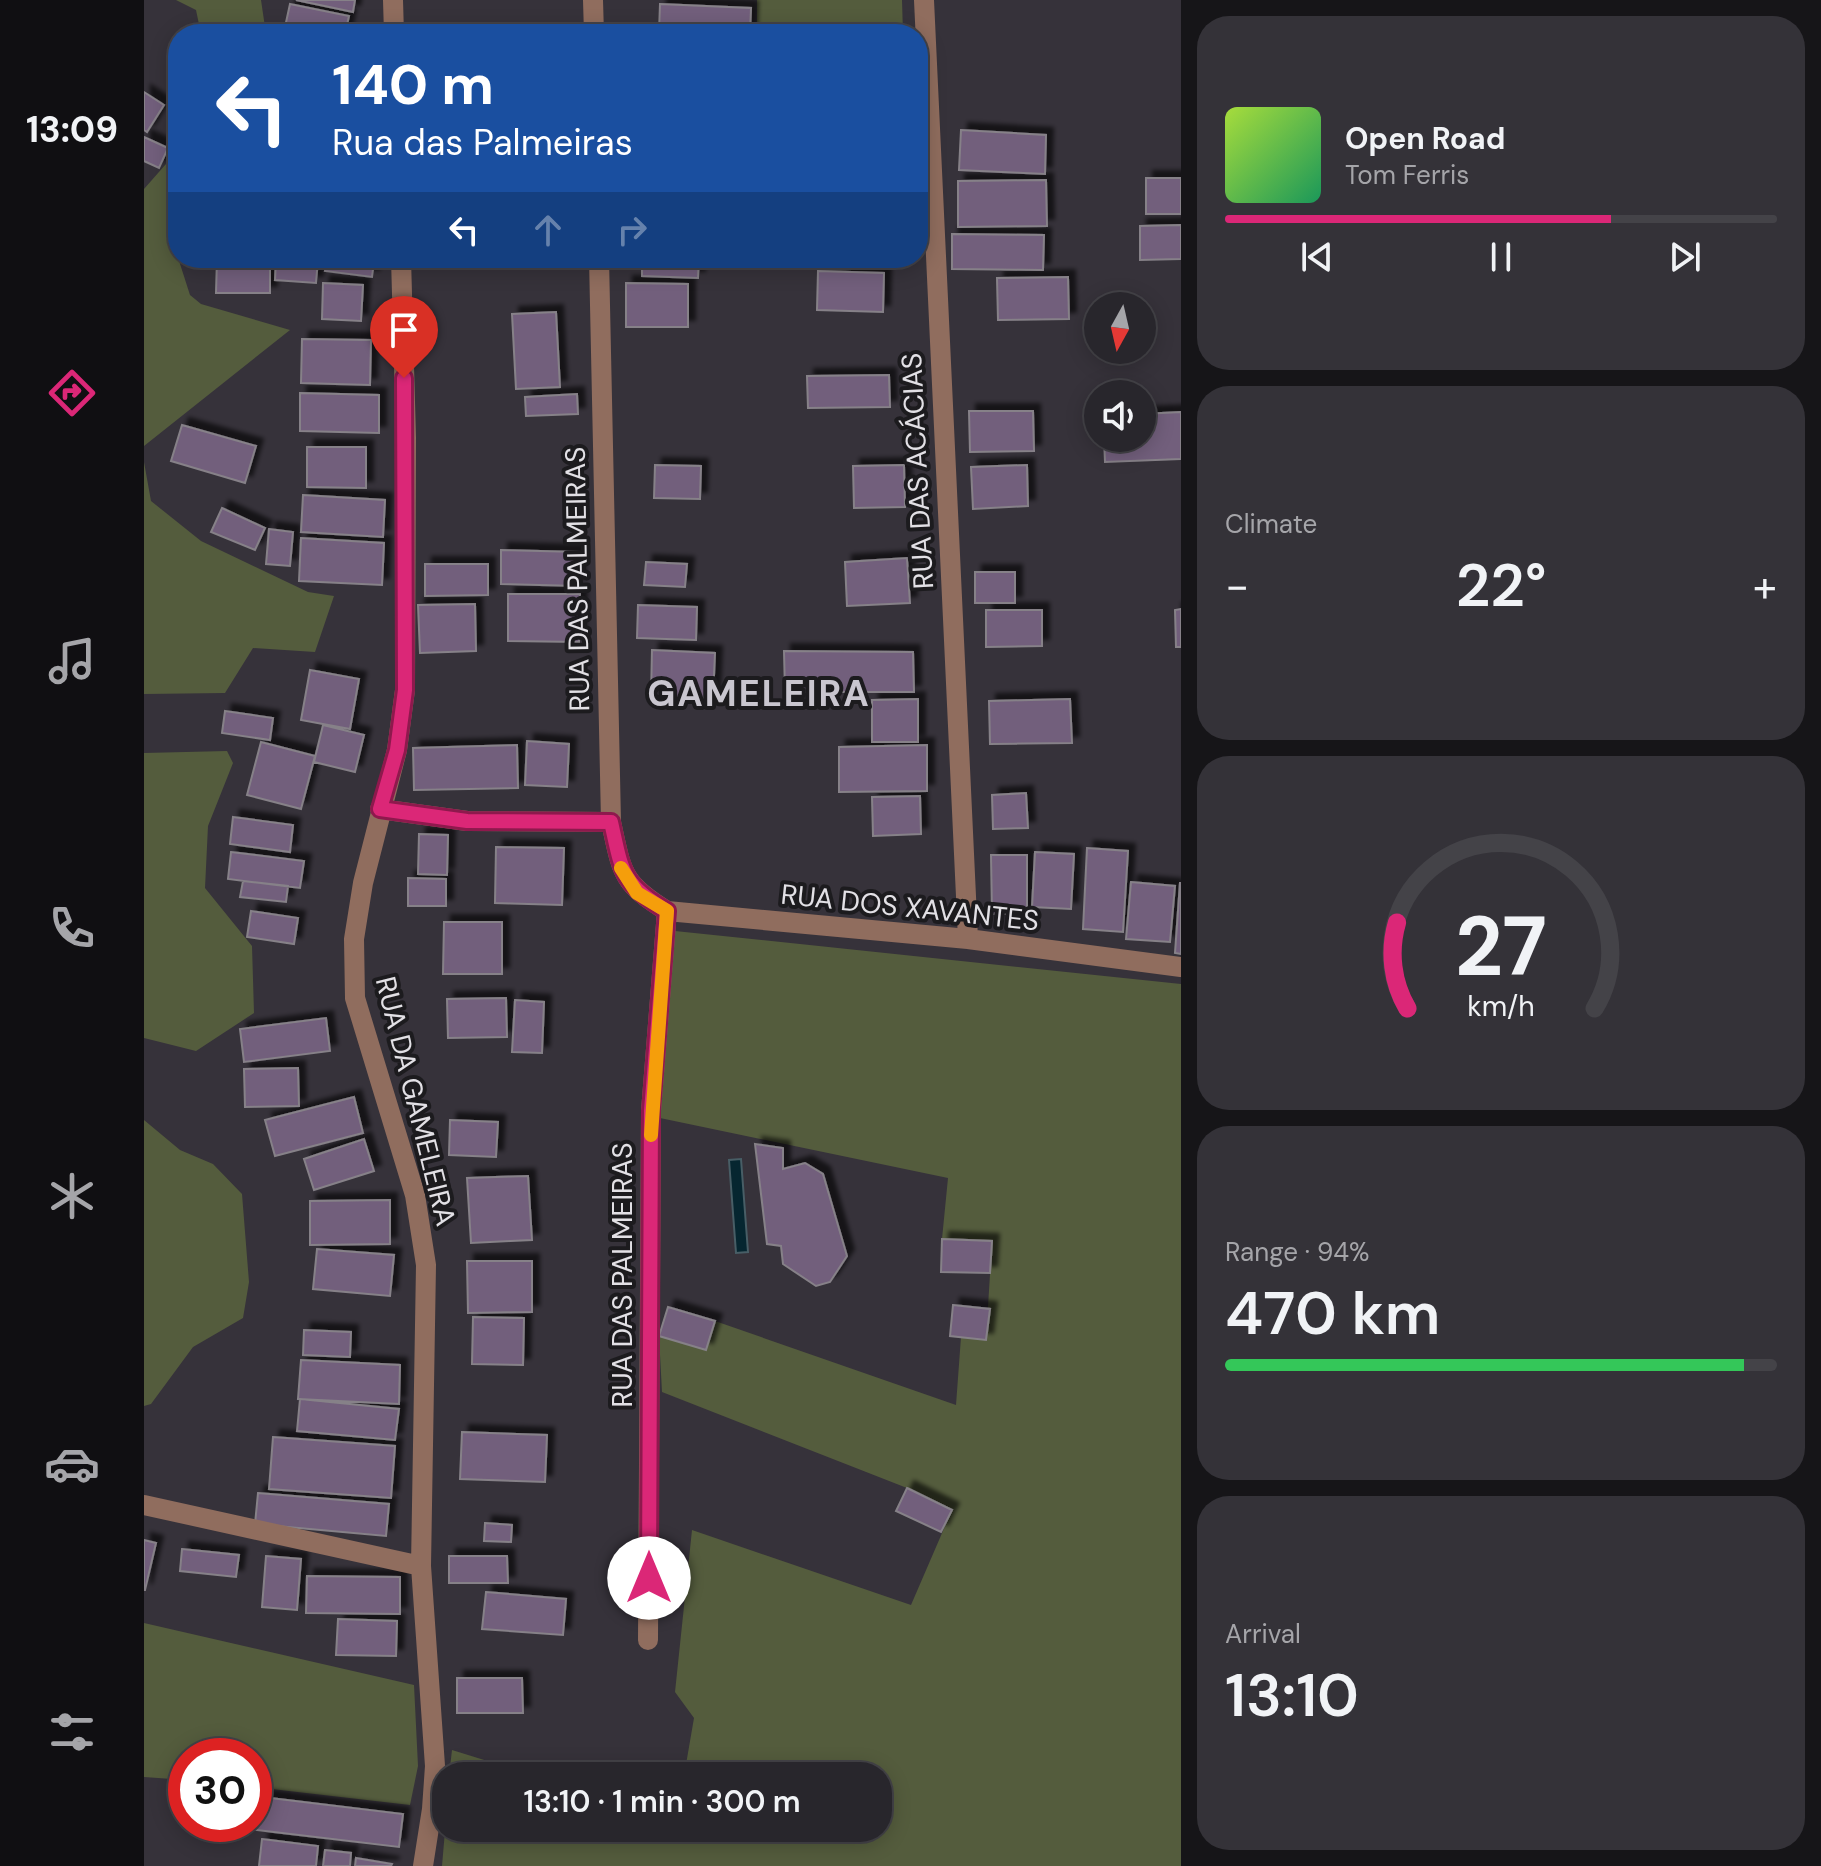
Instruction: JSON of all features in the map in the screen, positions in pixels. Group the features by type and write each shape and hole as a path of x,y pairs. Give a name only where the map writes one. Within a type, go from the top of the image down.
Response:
{"street":[{"path":"393,0 394,24"},
{"path":"593,0 594,24"},
{"name":"RUA DAS ACÁCIAS","path":"924,0 925,24"},
{"name":"RUA DAS ACÁCIAS","path":"928,85 968,939"},
{"name":"RUA DA GAMELEIRA","path":"401,268 406,438 405,690 397,750 380,809 354,939 355,998 415,1195 426,1265 421,1566 435,1766 423,1866"},
{"name":"RUA DAS PALMEIRAS","path":"599,268 611,822 622,871 637,893"},
{"path":"380,809 467,821 611,822"},
{"name":"RUA DOS XAVANTES","path":"637,893 667,911 968,939 1181,967"},
{"name":"RUA DAS PALMEIRAS","path":"648,1640 651,1111 667,911"},
{"path":"144,1505 421,1566"}],"green space":[{"path":"176,0 261,0 265,24 199,24 196,10"},
{"path":"757,0 902,0 903,24 757,24"},
{"path":"168,162 168,268 181,268 190,295 201,304 290,330 144,446 144,189"},
{"path":"144,462 151,501 201,541 308,592 334,596 315,652 253,648 225,693 144,694"},
{"path":"227,751 233,763 208,826 205,888 252,946 254,1013 196,1051 144,1038 144,753"},
{"path":"675,931 1181,984 1181,1866 442,1866 444,1842 892,1842 892,1762 686,1762 694,1718 675,1692 692,1530 911,1605 952,1510 907,1488 662,1392 659,1336 706,1350 715,1321 956,1405 961,1337 986,1339 992,1242 942,1239 948,1178 660,1118"},
{"path":"144,1120 180,1150 213,1164 242,1194 249,1282 243,1318 193,1347 151,1404 144,1406"},
{"path":"144,1623 414,1685 418,1766 410,1805 272,1789 272,1738 168,1738 168,1779 144,1777"},
{"path":"452,1750 491,1762 451,1762"}],"water":[{"path":"741,1159 748,1252 736,1253 729,1160"}],"building":[{"path":"296,0 355,0 353,12"},
{"path":"290,4 349,16 347,24 286,24"},
{"path":"660,4 751,8 750,24 659,24"},
{"path":"144,92 164,105 147,132 144,130"},
{"path":"961,130 1046,135 1045,174 959,170"},
{"path":"144,137 168,148 159,168 144,161"},
{"path":"1146,178 1181,178 1181,214 1146,214"},
{"path":"1046,180 1047,226 958,227 958,181"},
{"path":"1181,225 1181,259 1140,260 1140,226"},
{"path":"952,234 1044,235 1043,270 952,269"},
{"path":"217,268 270,268 270,293 216,293"},
{"path":"276,268 317,268 316,283 275,280"},
{"path":"325,268 373,268 372,277 325,271"},
{"path":"642,268 698,268 698,278 642,276"},
{"path":"818,271 884,273 883,312 817,310"},
{"path":"1068,277 1069,319 998,320 997,278"},
{"path":"323,283 363,285 361,321 322,319"},
{"path":"626,283 688,284 688,327 626,327"},
{"path":"556,312 560,387 516,389 512,314"},
{"path":"302,339 371,340 370,385 301,383"},
{"path":"889,375 890,407 808,408 807,376"},
{"path":"300,393 379,395 379,433 300,431"},
{"path":"577,394 578,414 526,416 525,397"},
{"path":"969,411 1033,411 1034,451 970,452"},
{"path":"1181,412 1181,459 1105,462 1105,452 1156,452 1156,413"},
{"path":"182,425 256,446 245,483 171,461"},
{"path":"307,447 366,447 366,488 307,487"},
{"path":"655,465 701,466 700,499 654,498"},
{"path":"904,465 905,507 854,508 853,466"},
{"path":"1027,465 1028,506 973,509 971,467"},
{"path":"303,495 385,500 383,537 301,532"},
{"path":"222,508 265,528 255,550 211,532"},
{"path":"269,529 293,532 290,566 266,564"},
{"path":"301,538 384,543 382,585 299,581"},
{"path":"501,550 579,552 578,586 501,584"},
{"path":"907,558 910,603 847,606 845,562"},
{"path":"646,562 687,564 685,587 644,585"},
{"path":"425,564 488,564 488,595 425,596"},
{"path":"975,572 1015,572 1015,603 975,603"},
{"path":"508,594 580,594 579,642 508,641"},
{"path":"475,604 476,651 420,653 418,605"},
{"path":"638,605 697,607 696,640 637,638"},
{"path":"1181,609 1181,647 1176,647 1175,610"},
{"path":"986,610 1042,610 1042,646 986,647"},
{"path":"652,650 715,653 713,698 651,696"},
{"path":"784,651 913,652 914,692 785,692"},
{"path":"310,670 359,679 350,729 301,720"},
{"path":"918,699 918,742 872,742 872,700"},
{"path":"1070,699 1072,743 990,744 989,701"},
{"path":"225,711 273,718 270,740 222,733"},
{"path":"323,725 364,735 355,772 314,762"},
{"path":"527,741 569,744 567,787 525,785"},
{"path":"261,742 315,756 301,809 247,795"},
{"path":"517,745 518,788 414,790 413,748"},
{"path":"927,745 927,791 839,792 839,747"},
{"path":"1026,793 1028,828 993,829 992,795"},
{"path":"920,796 921,834 873,836 872,797"},
{"path":"233,817 293,825 290,852 230,844"},
{"path":"419,834 448,835 447,875 418,874"},
{"path":"496,847 564,848 562,905 495,903"},
{"path":"1087,848 1128,851 1123,932 1083,929"},
{"path":"231,852 304,861 300,888 228,879"},
{"path":"1035,852 1074,854 1071,909 1032,907"},
{"path":"991,855 1027,855 1027,914 992,914"},
{"path":"408,878 446,879 446,906 408,906"},
{"path":"243,881 288,886 286,902 240,897"},
{"path":"1131,882 1175,886 1170,942 1126,939"},
{"path":"1181,883 1181,954 1175,953"},
{"path":"251,911 298,918 294,944 247,937"},
{"path":"444,922 502,922 502,974 443,974"},
{"path":"506,998 507,1037 448,1038 447,999"},
{"path":"515,1000 544,1002 542,1053 512,1052"},
{"path":"326,1018 330,1051 244,1062 240,1029"},
{"path":"298,1068 299,1106 245,1107 244,1069"},
{"path":"354,1097 363,1133 275,1156 265,1120"},
{"path":"450,1120 498,1122 496,1157 449,1155"},
{"path":"364,1139 374,1171 314,1190 304,1159"},
{"path":"755,1144 783,1148 783,1169 805,1163 823,1174 847,1256 830,1282 816,1286 783,1264 781,1246 767,1244"},
{"path":"528,1176 532,1240 471,1243 467,1178"},
{"path":"390,1200 390,1244 310,1245 310,1201"},
{"path":"942,1239 992,1241 990,1273 941,1272"},
{"path":"317,1249 394,1255 390,1296 313,1289"},
{"path":"467,1261 532,1261 532,1312 468,1313"},
{"path":"953,1305 990,1309 986,1340 950,1336"},
{"path":"668,1307 715,1321 706,1350 659,1336"},
{"path":"473,1317 524,1318 523,1365 472,1364"},
{"path":"304,1330 351,1332 350,1357 303,1355"},
{"path":"301,1360 400,1365 399,1404 298,1399"},
{"path":"300,1399 399,1409 395,1440 297,1431"},
{"path":"462,1432 547,1435 545,1482 460,1479"},
{"path":"273,1437 395,1446 391,1498 269,1489"},
{"path":"907,1488 952,1510 941,1532 896,1511"},
{"path":"258,1493 389,1504 386,1536 255,1524"},
{"path":"485,1523 512,1525 511,1542 484,1541"},
{"path":"144,1540 156,1543 145,1590 144,1590"},
{"path":"182,1549 239,1555 236,1577 180,1571"},
{"path":"266,1556 301,1559 297,1610 262,1607"},
{"path":"449,1556 507,1556 508,1583 449,1583"},
{"path":"307,1576 400,1577 400,1614 306,1613"},
{"path":"486,1592 566,1599 563,1635 482,1629"},
{"path":"338,1619 397,1621 396,1656 336,1655"},
{"path":"457,1678 522,1678 523,1713 457,1713"},
{"path":"272,1798 403,1814 399,1847 272,1832"},
{"path":"272,1840 318,1846 316,1866 259,1866 262,1842"},
{"path":"325,1850 351,1853 350,1866 323,1866"},
{"path":"356,1858 392,1864 355,1866"}],"slow traffic":[{"path":"621,868 637,893 667,911 651,1135"}],"district":[{"name":"GAMELEIRA","path":"759,693"}],"route":[{"path":"404,378 405,690 397,750 380,809 467,821 611,822 622,871 637,893 667,911 651,1111 649,1578"}]}
